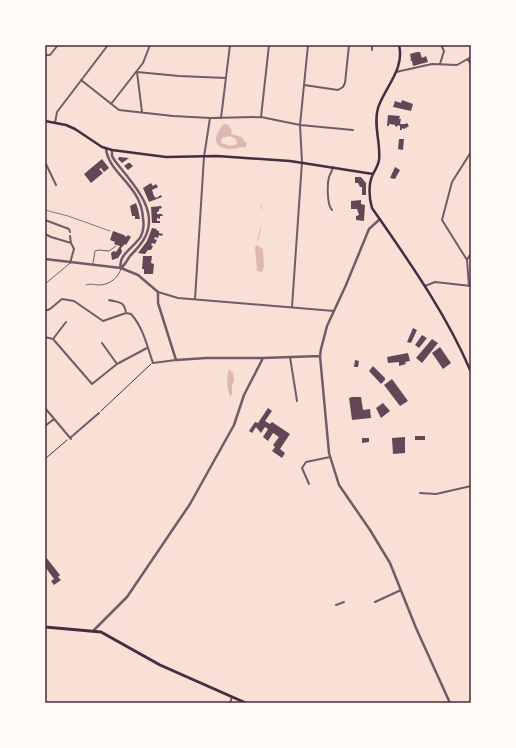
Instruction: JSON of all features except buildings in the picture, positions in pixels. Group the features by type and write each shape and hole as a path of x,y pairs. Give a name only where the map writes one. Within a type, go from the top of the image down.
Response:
{"highway":[{"path":"45,627 94,630 105,633 166,668 246,703"}],"main road":[{"path":"399,45 400,55 396,72 379,107 376,118 379,162 373,174 369,200 372,208 425,286 460,346 471,372"},
{"path":"45,121 66,125 76,129 98,144 112,150 164,157 246,158 302,162 373,174"}],"street":[{"path":"45,55 50,55 58,45"},
{"path":"54,123 57,112 108,45"},
{"path":"111,104 143,63 150,45"},
{"path":"221,118 230,45"},
{"path":"261,117 269,45"},
{"path":"292,306 302,162 300,125 308,45"},
{"path":"304,85 338,90 343,87 345,83 349,45"},
{"path":"372,45 372,50"},
{"path":"440,64 444,51 441,45"},
{"path":"396,72 432,64 457,65 471,57"},
{"path":"468,59 471,65"},
{"path":"137,72 226,78"},
{"path":"137,72 142,112"},
{"path":"81,80 119,110 173,116 210,118 261,117 300,125 353,130"},
{"path":"195,299 204,157 210,118"},
{"path":"106,148 109,160 139,198 143,217 141,236 121,260 121,268"},
{"path":"112,150 112,156 115,161 142,196 148,216 148,230 145,238 121,268"},
{"path":"425,286 435,282 470,286 467,260 442,220 452,182 471,152"},
{"path":"45,162 56,185"},
{"path":"332,210 329,208 328,194 329,178 333,167"},
{"path":"380,219 369,229 327,326 320,349 330,457 339,485 370,530 390,564 416,628 450,703"},
{"path":"45,220 69,229 73,229"},
{"path":"45,234 71,243"},
{"path":"70,236 74,249 70,263"},
{"path":"467,260 471,253"},
{"path":"45,259 93,266 121,268 138,275 158,292 172,297 292,306 334,311"},
{"path":"158,292 158,303 176,360"},
{"path":"45,311 50,310 62,299 74,301 103,321 126,313 131,314 136,319 153,363 206,358 320,356"},
{"path":"109,300 123,304 125,306 126,313"},
{"path":"53,339 66,322"},
{"path":"45,337 53,339 92,384 117,364 147,348"},
{"path":"102,343 117,364"},
{"path":"290,357 297,401"},
{"path":"94,630 127,597 190,504 234,425 244,395 263,358"},
{"path":"45,408 70,438 99,413"},
{"path":"45,426 54,419"},
{"path":"309,484 302,468 306,462 330,457"},
{"path":"420,493 436,494 471,486"},
{"path":"375,602 401,590"},
{"path":"336,605 344,602"},
{"path":"230,703 232,696"}],"lane":[{"path":"93,266 95,251 109,251 116,246"},
{"path":"45,284 70,263"},
{"path":"86,285 92,283 102,285 111,281 117,278 121,268"}],"path":[{"path":"99,413 153,363"},
{"path":"45,459 70,438"}],"shaded area":[{"path":"224,124 226,124 230,127 231,134 242,137 247,143 245,148 222,148 216,142 216,137","holes":["230,136 236,139 237,144 230,146 221,143 222,138"]},
{"path":"256,245 263,249 264,267 262,272 257,271"},
{"path":"230,369 231,372 233,372 234,381 232,385 232,394 230,397 227,385 228,371"}],"waterway":[{"path":"258,240 261,227"}],"railway":[{"path":"45,210 68,216 110,231"}]}
